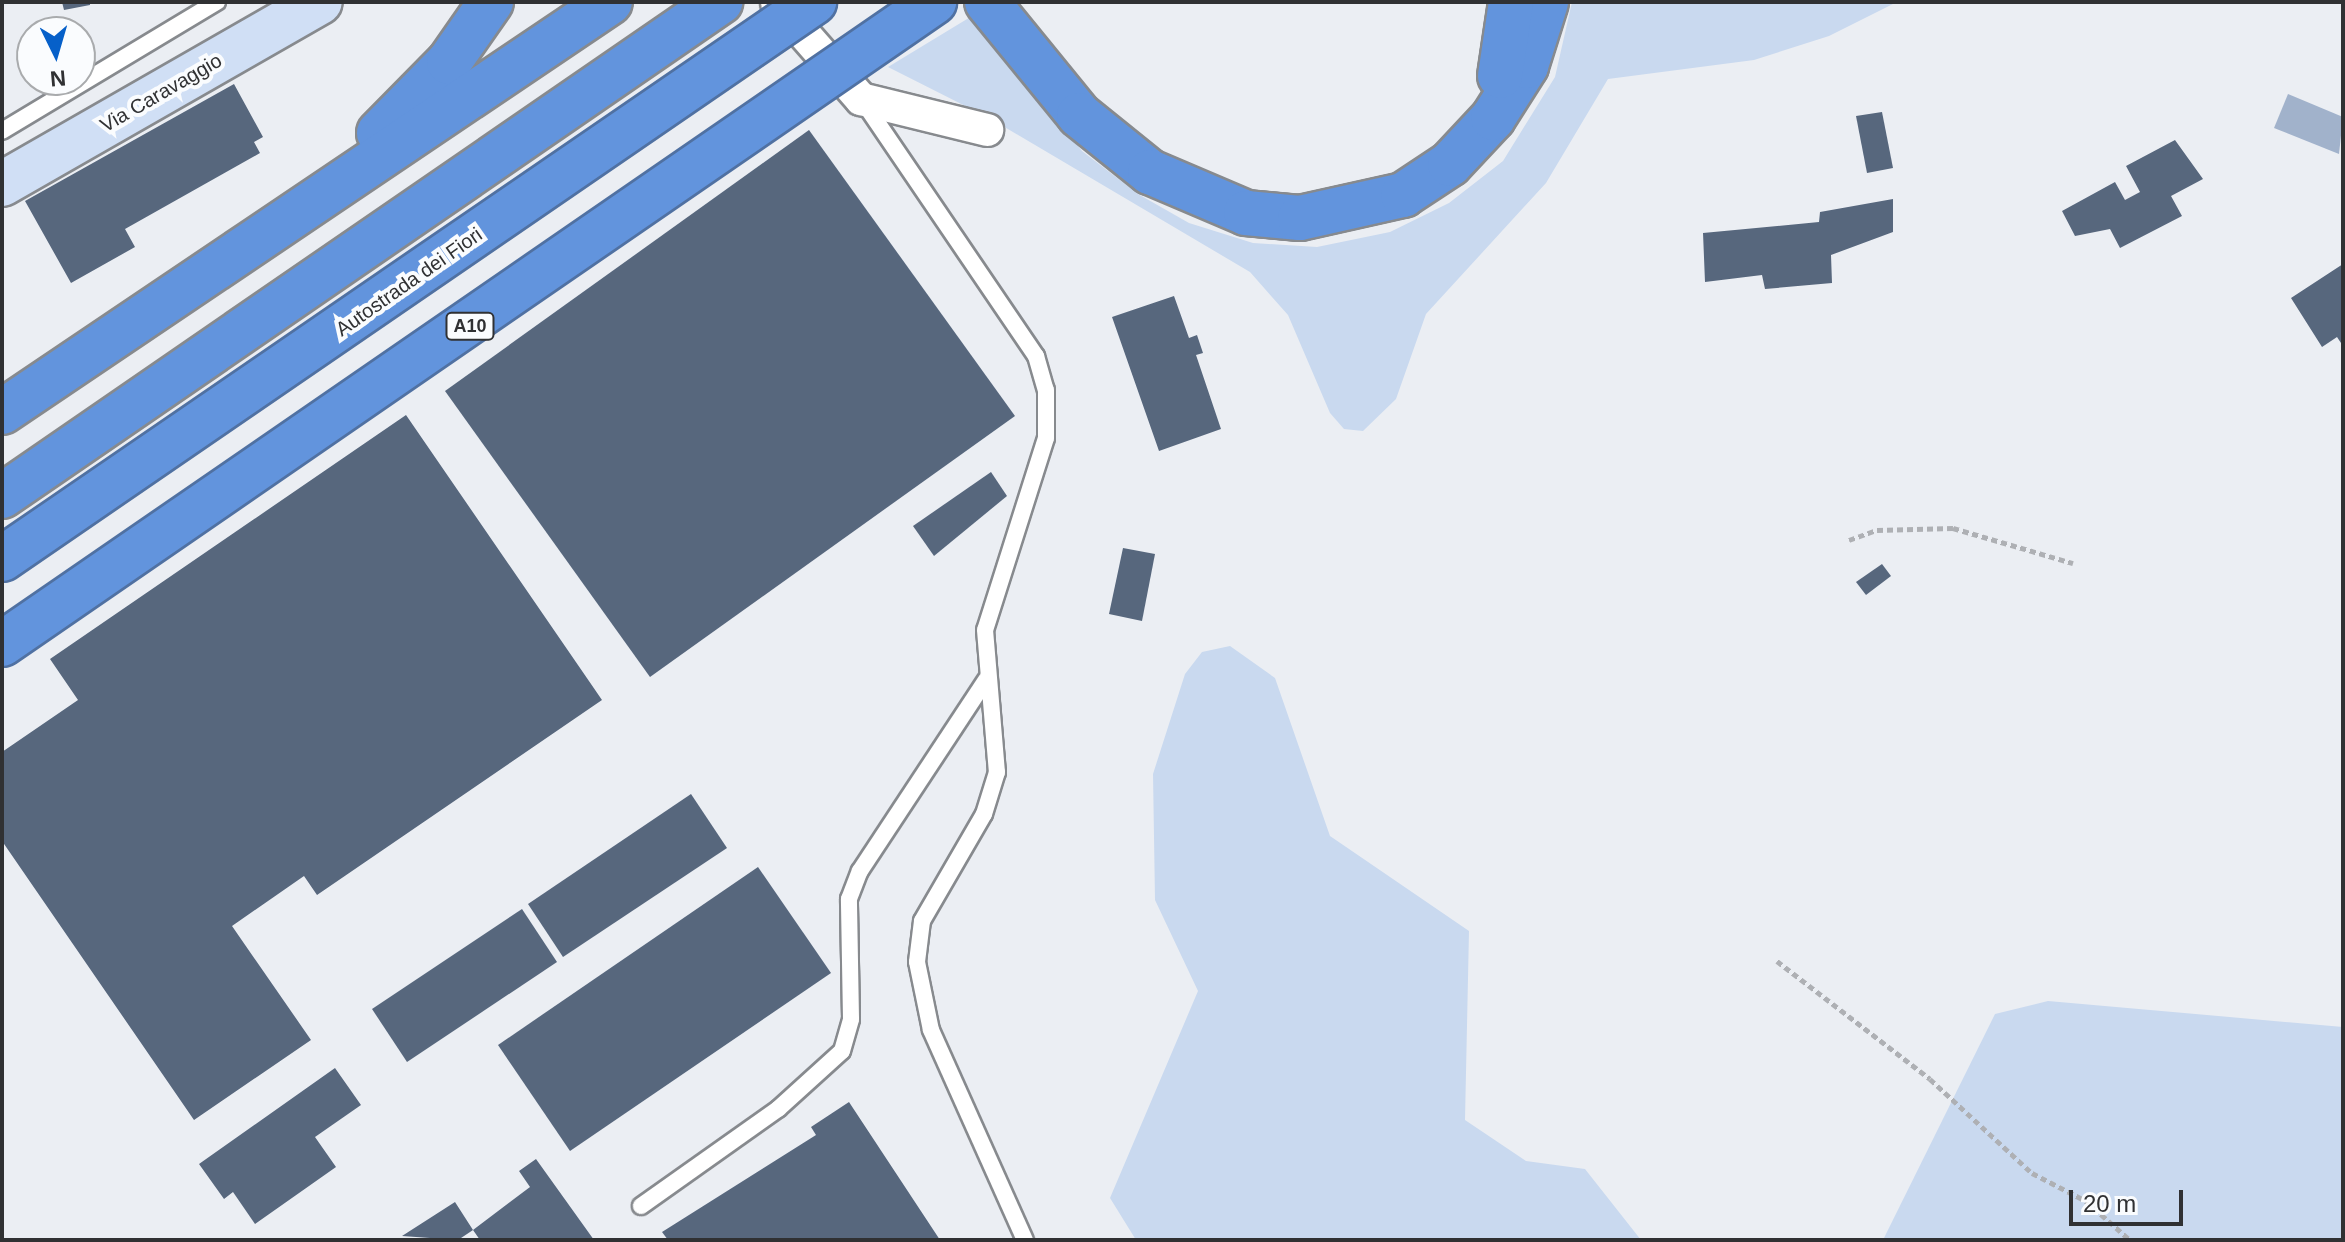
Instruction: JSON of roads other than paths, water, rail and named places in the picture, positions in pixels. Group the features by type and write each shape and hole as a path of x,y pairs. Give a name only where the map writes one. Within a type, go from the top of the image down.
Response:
{"highway":[{"path":"264,235 422,92 491,2"},
{"path":"2,412 610,2"},
{"path":"2,496 720,2"},
{"name":"Autostrada dei Fiori","path":"2,559 814,2"},
{"name":"A10","path":"2,644 934,2"},
{"path":"987,2 1106,141 1150,172 1246,213 1300,218 1403,195 1450,164 1493,118 1526,66 1546,2"},
{"path":"1493,118 1511,2"}],"street":[{"name":"Via Caravaggio","path":"2,184 320,2"},
{"path":"777,2 861,99 987,130"}],"lane":[{"path":"2,131 217,2"},
{"path":"861,99 1036,356 1046,390 1046,438 985,630 986,680 998,731 997,772 984,814 922,921 917,962 931,1030 1025,1240"},
{"path":"641,1206 778,1109 842,1051 851,1009 849,899 860,871 986,680"}]}
